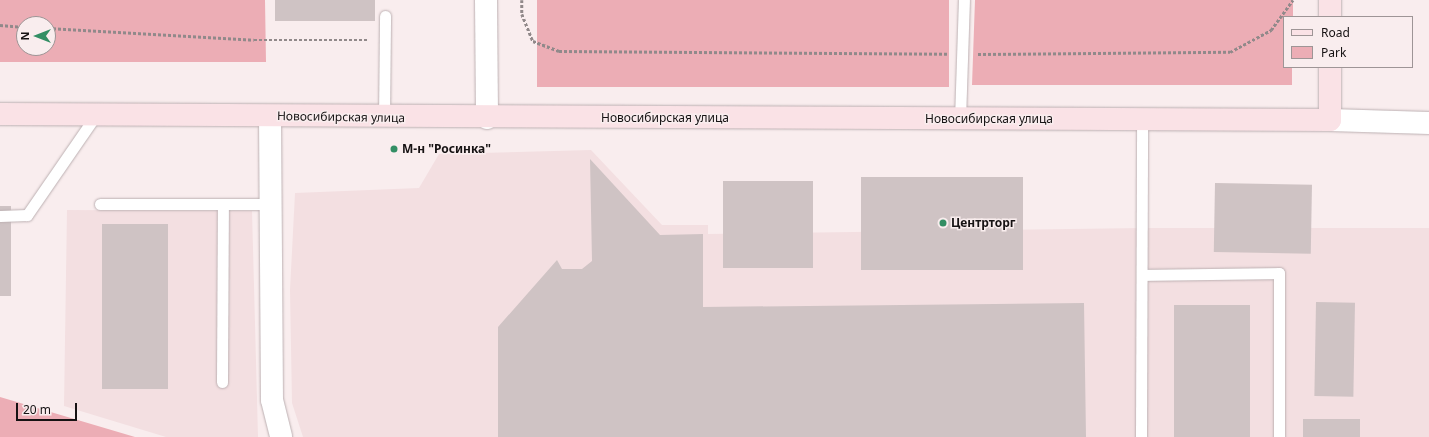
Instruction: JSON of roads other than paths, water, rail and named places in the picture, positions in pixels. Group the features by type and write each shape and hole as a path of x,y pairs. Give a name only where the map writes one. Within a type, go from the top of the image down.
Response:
{"street":[{"path":"486,0 487,118"},
{"path":"1330,0 1330,16"},
{"path":"1330,68 1330,120"},
{"name":"Новосибирская улица","path":"0,114 384,118 1330,120 1429,123"},
{"path":"270,116 272,400 282,437"}],"lane":[{"path":"960,119 964,0"},
{"path":"384,118 385,16"},
{"path":"0,216 27,215 96,115"},
{"path":"1141,437 1142,120"},
{"path":"100,204 270,204"},
{"path":"222,382 223,204"},
{"path":"1142,275 1279,273 1279,437"}],"place":[{"name":"М-н \"Росинка\"","path":"394,149"},
{"name":"Центрторг","path":"943,223"}]}
